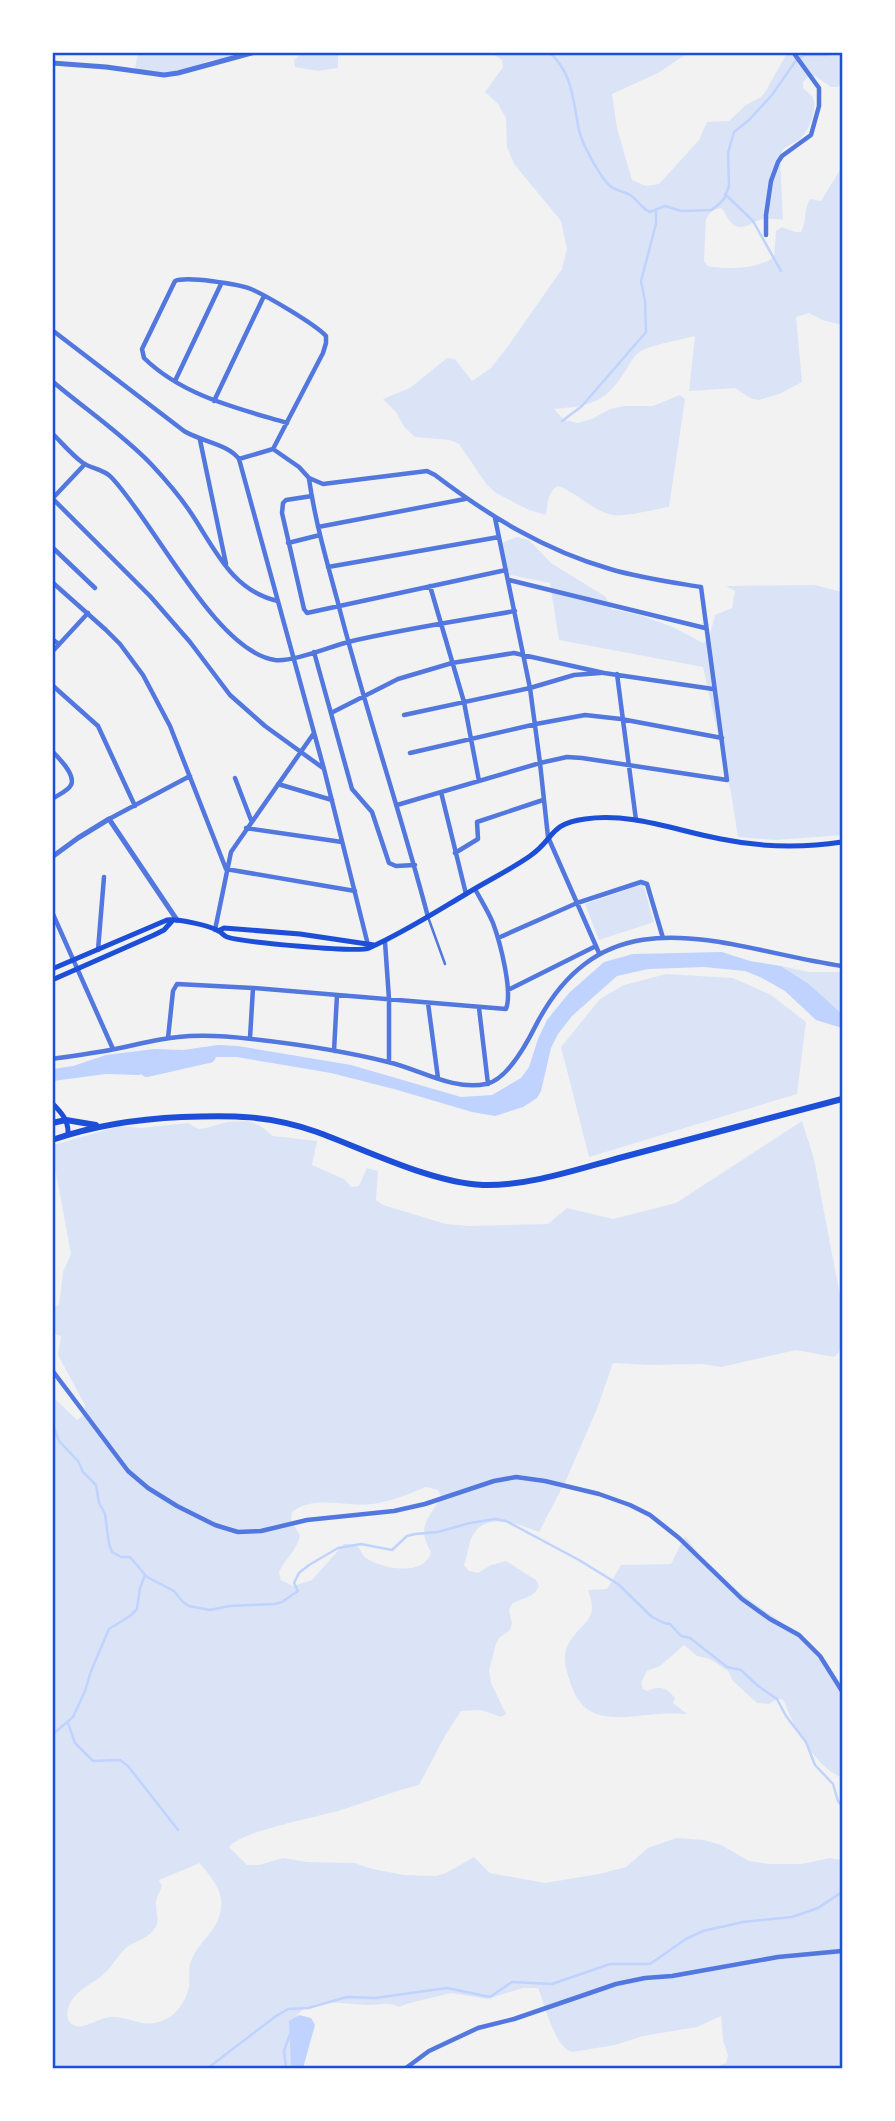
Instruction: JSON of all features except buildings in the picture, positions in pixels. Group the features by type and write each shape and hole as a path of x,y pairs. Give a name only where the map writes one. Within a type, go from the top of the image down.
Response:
{"main road":[{"path":"52,969 161,922 175,920 216,930 224,936 257,942 298,946 370,946 385,942 532,855 563,825 582,819 603,817 636,820 760,845 795,846 842,842"},
{"path":"52,980 164,930 175,920"},
{"path":"216,930 224,928 300,934 370,946"},
{"path":"54,1137 101,1125 148,1118 251,1116 299,1126 386,1159 456,1181 498,1184 555,1175 842,1099"},
{"path":"52,1103 66,1120 68,1135"},
{"path":"52,1124 66,1120 101,1125"}],"street":[{"path":"52,64 106,67 164,75 255,52"},
{"path":"766,235 771,181 778,162 782,156 811,135 818,106 819,88 793,52"},
{"path":"239,459 273,449 287,423 323,353 327,339 324,332 241,285 177,280 142,349 143,356 175,381 214,401 287,423"},
{"path":"175,381 221,284"},
{"path":"214,401 264,296"},
{"path":"52,330 161,414 200,440 233,451 239,459 370,946"},
{"path":"52,381 154,467 185,503 227,568 245,588 263,598 278,601"},
{"path":"52,433 85,464 110,476 180,573 223,626 252,652 271,659 294,658 348,642 515,611"},
{"path":"200,440 227,568"},
{"path":"273,449 316,482 330,484 427,471 495,518 527,536 609,569 701,587 727,780 574,758 540,763 397,805"},
{"path":"85,464 53,499 150,596 190,642 230,695 300,753 324,769"},
{"path":"309,478 318,527 348,642 444,964"},
{"path":"312,496 286,500 282,513 305,611 312,613 506,570"},
{"path":"318,527 467,499"},
{"path":"495,518 536,724 548,837 599,953"},
{"path":"288,543 320,535"},
{"path":"328,567 499,537"},
{"path":"52,547 95,588"},
{"path":"509,580 705,628"},
{"path":"52,582 120,644 143,676 166,719 226,869"},
{"path":"430,586 464,702 479,781"},
{"path":"52,652 88,613"},
{"path":"52,639 59,644"},
{"path":"314,652 352,789 374,817 387,862 396,866 415,866"},
{"path":"331,713 398,679 452,663 510,653 604,673 713,689"},
{"path":"404,715 530,688 574,675 604,673"},
{"path":"617,674 636,820"},
{"path":"52,685 99,726 135,806"},
{"path":"410,753 578,715 621,719 722,738"},
{"path":"216,930 231,852 314,733"},
{"path":"52,751 72,778 71,786 53,796"},
{"path":"52,857 109,819 190,776"},
{"path":"235,778 251,821"},
{"path":"278,785 332,800"},
{"path":"441,792 466,894"},
{"path":"456,852 478,839 475,824 477,822 543,800"},
{"path":"109,819 175,920"},
{"path":"246,828 343,842"},
{"path":"226,869 355,891"},
{"path":"98,950 104,877"},
{"path":"498,938 578,903 641,882 646,882 663,938"},
{"path":"168,1038 173,991 177,984 504,1010 508,1003 508,990 498,938 475,888"},
{"path":"52,912 113,1049"},
{"path":"52,1059 168,1038 212,1035 334,1051 389,1062 438,1078 467,1084 488,1084 504,1073 520,1052 550,1001 587,961 599,953 637,941 663,938 716,940 842,966"},
{"path":"385,942 389,1062"},
{"path":"508,990 596,946"},
{"path":"250,1038 253,988"},
{"path":"334,1051 337,995"},
{"path":"428,1003 438,1078"},
{"path":"479,1008 488,1084"},
{"path":"52,1370 128,1471 148,1488 177,1506 215,1525 238,1532 261,1531 307,1520 394,1511 516,1477 598,1494 630,1505 650,1515 679,1538 749,1604 799,1635 820,1656 842,1691"},
{"path":"406,2068 429,2050 478,2028 514,2019 616,1984 768,1958 842,1951"}],"shaded area":[{"path":"138,53 255,53 211,60 177,73 151,73 135,69"},
{"path":"302,53 338,53 338,68 318,71 295,67 294,60"},
{"path":"491,53 688,53 658,73 612,94 617,128 632,180 646,186 659,184 699,140 707,122 729,121 746,105 761,97 787,53 842,53 842,83 838,87 831,87 815,76 808,77 803,82 803,88 814,101 814,112 810,125 800,139 785,148 781,154 783,220 763,219 738,227 721,208 708,215 706,220 704,261 708,266 733,268 760,264 774,257 776,231 782,227 801,232 810,199 821,201 840,170 842,325 822,320 809,313 796,317 802,382 779,394 759,400 752,399 735,388 689,391 695,336 641,351 610,391 595,402 554,409 564,420 578,423 610,409 653,406 680,395 685,399 669,507 613,515 599,510 558,486 550,495 546,515 529,510 496,493 487,485 459,444 450,440 415,437 383,399 410,388 447,358 455,359 472,381 491,368 562,269 567,249 561,221 514,164 507,147 506,118 498,104 485,92 503,67 502,60"},
{"path":"517,537 529,540 551,563 606,597 611,609 640,615 673,627 703,643 709,638 715,615 732,608 735,591 726,586 815,585 842,592 842,835 776,840 738,837 703,667 559,640 550,583 506,574 501,543"},
{"path":"643,884 654,922 599,940 585,904"},
{"path":"781,966 809,972 842,972 842,1014 809,984"},
{"path":"666,974 733,978 771,995 806,1022 797,1094 589,1157 561,1047 600,999 624,985"},
{"path":"248,1121 259,1125 273,1136 317,1141 312,1165 344,1179 351,1187 359,1186 367,1168 378,1171 376,1200 383,1205 446,1224 469,1226 548,1224 567,1208 613,1219 676,1203 802,1121 814,1159 842,1306 842,1340 839,1352 834,1357 796,1350 721,1367 702,1364 613,1363 597,1409 566,1480 539,1532 511,1523 492,1522 477,1530 470,1542 464,1565 469,1571 478,1573 491,1565 506,1561 536,1580 539,1586 531,1596 512,1604 509,1610 512,1623 510,1630 499,1638 489,1670 491,1683 506,1714 501,1717 481,1710 461,1711 419,1785 341,1810 248,1835 229,1847 247,1865 259,1865 283,1858 307,1862 354,1863 404,1875 436,1876 474,1857 490,1873 545,1883 626,1867 648,1848 676,1838 704,1840 721,1845 749,1861 769,1864 802,1864 830,1858 842,1860 842,2068 714,2068 726,2063 728,2056 723,2040 721,2016 697,2027 572,2052 555,2034 538,1988 523,1988 487,1999 451,1993 399,2007 388,2004 330,2003 310,2006 295,2018 291,2068 53,2068 52,1396 77,1420 84,1415 85,1405 58,1355 61,1336 53,1333 53,1307 59,1305 63,1272 71,1254 53,1145 120,1126 141,1128 188,1123 199,1129 227,1122","holes":["426,1487 438,1490 441,1496 424,1528 426,1543 431,1552 421,1565 392,1568 366,1558 355,1545 344,1544 312,1580 293,1586 281,1580 279,1572 297,1545 300,1535 291,1521 292,1512 311,1504 380,1503","200,1863 218,1890 221,1910 215,1926 191,1961 188,1991 179,2009 172,2016 153,2023 112,2017 80,2026 71,2023 67,2012 74,1997 105,1973 126,1948 147,1936 156,1927 156,1901 162,1886 159,1880"]},
{"path":"685,1536 698,1553 740,1593 806,1643 834,1677 842,1695 842,1777 826,1768 811,1751 782,1699 769,1704 757,1703 733,1681 728,1671 710,1659 697,1656 684,1645 660,1666 647,1671 641,1683 647,1691 659,1688 669,1691 675,1698 673,1703 687,1714 606,1716 587,1709 578,1699 567,1673 565,1654 573,1637 590,1615 592,1609 588,1590 607,1589 621,1565 671,1564"}],"water":[{"path":"722,952 750,961 781,966 809,984 842,1014 842,1028 816,1020 785,991 745,971 704,967 648,969 617,976 572,1016 551,1048 537,1098 523,1107 495,1116 331,1073 237,1057 206,1057 139,1075 106,1074 53,1081 53,1069 73,1066 106,1055 218,1045 351,1065 461,1097 492,1095 521,1078 529,1067 547,1020 569,993 604,962 633,954"},
{"path":"299,2015 311,2018 315,2025 303,2068 291,2068 289,2021"}],"waterway":[{"path":"549,52 567,78 579,130 597,168 610,186 630,195 650,212 665,206 681,211 711,210 717,206 724,199 729,186 728,153 734,132 772,95 797,59 805,55 826,55 834,52"},
{"path":"725,194 753,221 781,271"},
{"path":"562,421 582,406 646,332 641,281 656,224 656,212"},
{"path":"147,1070 209,1056"},
{"path":"52,1423 59,1441 96,1485 112,1552 121,1557 130,1557 147,1577 174,1591 189,1606 210,1610 229,1606 275,1604 298,1591 294,1583 299,1573 338,1548 361,1544 392,1550 407,1536 495,1519 506,1521 618,1584 652,1617 670,1624 681,1636 690,1638 727,1667 741,1670 777,1699 806,1742 815,1765 833,1784 842,1806"},
{"path":"52,1735 73,1717 109,1629 137,1609 145,1575"},
{"path":"68,1723 75,1743 93,1761 120,1760 128,1766 178,1830"},
{"path":"208,2068 288,2009 308,2008 347,1997 375,1998 447,1988 490,1997 512,1982 552,1984 610,1964 650,1964 686,1939 703,1931 743,1922 792,1917 818,1908 842,1892"},
{"path":"286,2068 284,2051 290,2034"}]}
